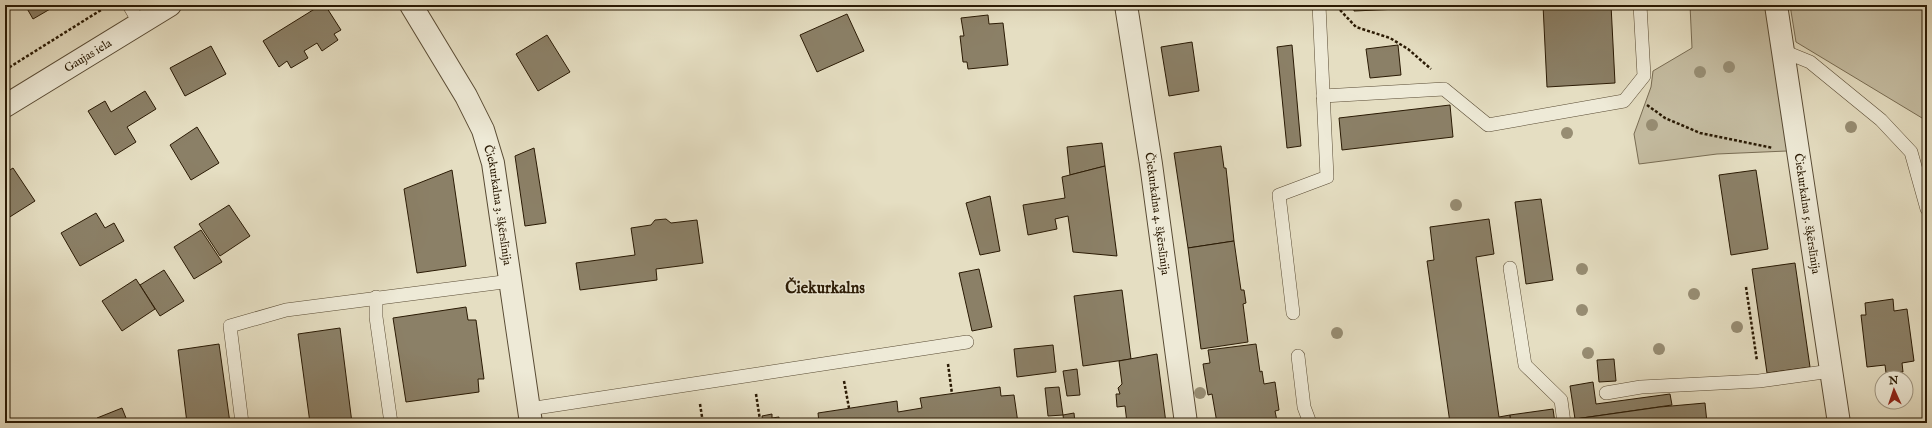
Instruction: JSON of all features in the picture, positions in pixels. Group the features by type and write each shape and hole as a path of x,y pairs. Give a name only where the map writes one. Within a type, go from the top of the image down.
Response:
{"street":[{"name":"Gaujas iela","path":"5,106 170,5"},
{"name":"Čiekurkalna 3. šķērslīnija","path":"411,5 466,96 483,130 493,163 530,416"},
{"name":"Čiekurkalna 4. šķērslīnija","path":"1126,5 1151,164 1186,423"},
{"name":"Čiekurkalna 5. šķērslīnija","path":"1776,5 1839,423"}],"lane":[{"path":"129,5 140,24"},
{"path":"1293,313 1279,195 1327,177 1324,96 1318,5"},
{"path":"1324,96 1444,89 1488,126 1624,101 1644,76 1640,5"},
{"path":"1783,51 1810,62 1881,120 1911,152 1927,209"},
{"path":"1510,268 1525,365 1561,400 1564,423"},
{"path":"242,423 230,326 286,310 376,297 511,281"},
{"path":"376,297 376,317 391,423"},
{"path":"530,416 753,375 967,342"},
{"path":"1298,356 1304,407 1310,423"},
{"path":"1606,393 1641,387 1759,381 1831,370"}],"path":[{"path":"5,70 108,5"},
{"path":"1746,287 1759,381"},
{"path":"945,346 952,394"},
{"path":"841,362 849,408"},
{"path":"753,375 760,420 763,420"}],"shaded area":[{"path":"1690,5 1767,5 1787,151 1717,154 1639,164 1634,134 1651,87 1653,71 1692,48"},
{"path":"1790,5 1927,5 1927,121 1796,42"}],"building":[{"path":"25,5 57,5 33,19"},
{"path":"321,5 325,5 341,30 334,34 338,40 322,51 317,43 304,51 308,58 291,68 287,61 279,67 263,41"},
{"path":"1354,5 1422,5 1422,8 1354,11"},
{"path":"1543,5 1611,5 1615,83 1547,87"},
{"path":"847,14 864,51 817,72 800,35"},
{"path":"988,15 989,24 1003,23 1008,65 968,69 967,62 963,62 960,36 964,36 961,18"},
{"path":"547,35 570,72 538,91 516,54"},
{"path":"1192,42 1199,91 1169,96 1161,47"},
{"path":"1292,45 1301,146 1287,148 1277,47"},
{"path":"1398,45 1401,75 1370,78 1366,49"},
{"path":"211,46 226,74 185,96 170,68"},
{"path":"145,91 156,109 127,127 136,142 115,155 88,111 105,101 111,112"},
{"path":"1450,105 1453,137 1342,150 1339,118"},
{"path":"197,127 219,163 191,180 170,145"},
{"path":"1102,143 1105,166 1070,175 1067,147"},
{"path":"1221,146 1224,168 1226,168 1234,241 1188,248 1174,153"},
{"path":"534,148 546,223 525,226 515,156"},
{"path":"1105,166 1117,256 1073,252 1068,216 1055,219 1057,229 1028,235 1023,205 1065,198 1062,177"},
{"path":"13,168 35,201 5,220 5,173"},
{"path":"452,170 466,266 417,273 404,189"},
{"path":"1756,170 1768,249 1731,255 1719,175"},
{"path":"990,196 1000,251 980,255 966,203"},
{"path":"1541,199 1553,280 1526,284 1515,202"},
{"path":"229,205 250,236 220,256 199,224"},
{"path":"96,213 105,228 114,223 124,241 80,266 61,233"},
{"path":"666,219 671,223 697,220 703,263 656,269 657,280 580,290 576,263 635,255 631,228 651,225 655,220"},
{"path":"1489,219 1494,254 1476,257 1499,417 1510,415 1511,423 1450,423 1427,261 1434,260 1430,227"},
{"path":"201,230 222,262 194,279 174,247"},
{"path":"1234,241 1241,290 1244,290 1246,303 1243,304 1248,342 1201,349 1188,248"},
{"path":"1795,263 1810,367 1767,373 1752,269"},
{"path":"979,269 992,327 972,331 959,273"},
{"path":"164,270 184,301 160,316 140,285"},
{"path":"136,279 155,309 122,331 102,301"},
{"path":"1122,290 1131,359 1083,366 1074,296"},
{"path":"1893,299 1894,311 1907,309 1914,361 1902,363 1903,370 1886,370 1885,365 1867,367 1861,315 1866,315 1865,303"},
{"path":"466,307 468,320 476,320 484,379 478,379 479,392 406,402 393,318"},
{"path":"340,328 352,423 310,423 298,334"},
{"path":"219,344 230,423 187,423 178,350"},
{"path":"1256,344 1260,372 1262,371 1264,384 1275,382 1279,410 1275,411 1277,421 1281,421 1281,423 1217,423 1212,394 1208,395 1203,364 1210,363 1208,350"},
{"path":"1053,345 1056,372 1017,377 1014,349"},
{"path":"1157,354 1166,423 1127,423 1125,406 1117,407 1116,394 1120,394 1118,388 1122,384 1119,361"},
{"path":"1614,359 1616,381 1599,382 1597,360"},
{"path":"1077,369 1080,395 1067,396 1063,371"},
{"path":"1593,382 1596,404 1670,394 1672,405 1575,419 1570,386"},
{"path":"1000,387 1001,396 1014,395 1018,423 819,423 818,413 897,401 898,412 922,408 920,398"},
{"path":"1059,387 1063,415 1048,416 1045,388"},
{"path":"1705,403 1707,423 1575,423 1575,419 1660,407"},
{"path":"122,408 128,423 99,423 97,418"},
{"path":"1553,409 1555,423 1511,423 1510,415"},
{"path":"1074,413 1075,423 1064,423 1063,415"},
{"path":"772,414 772,418 779,417 779,423 763,423 762,416"}],"district":[{"name":"Čiekurkalns","path":"825,287"}]}
